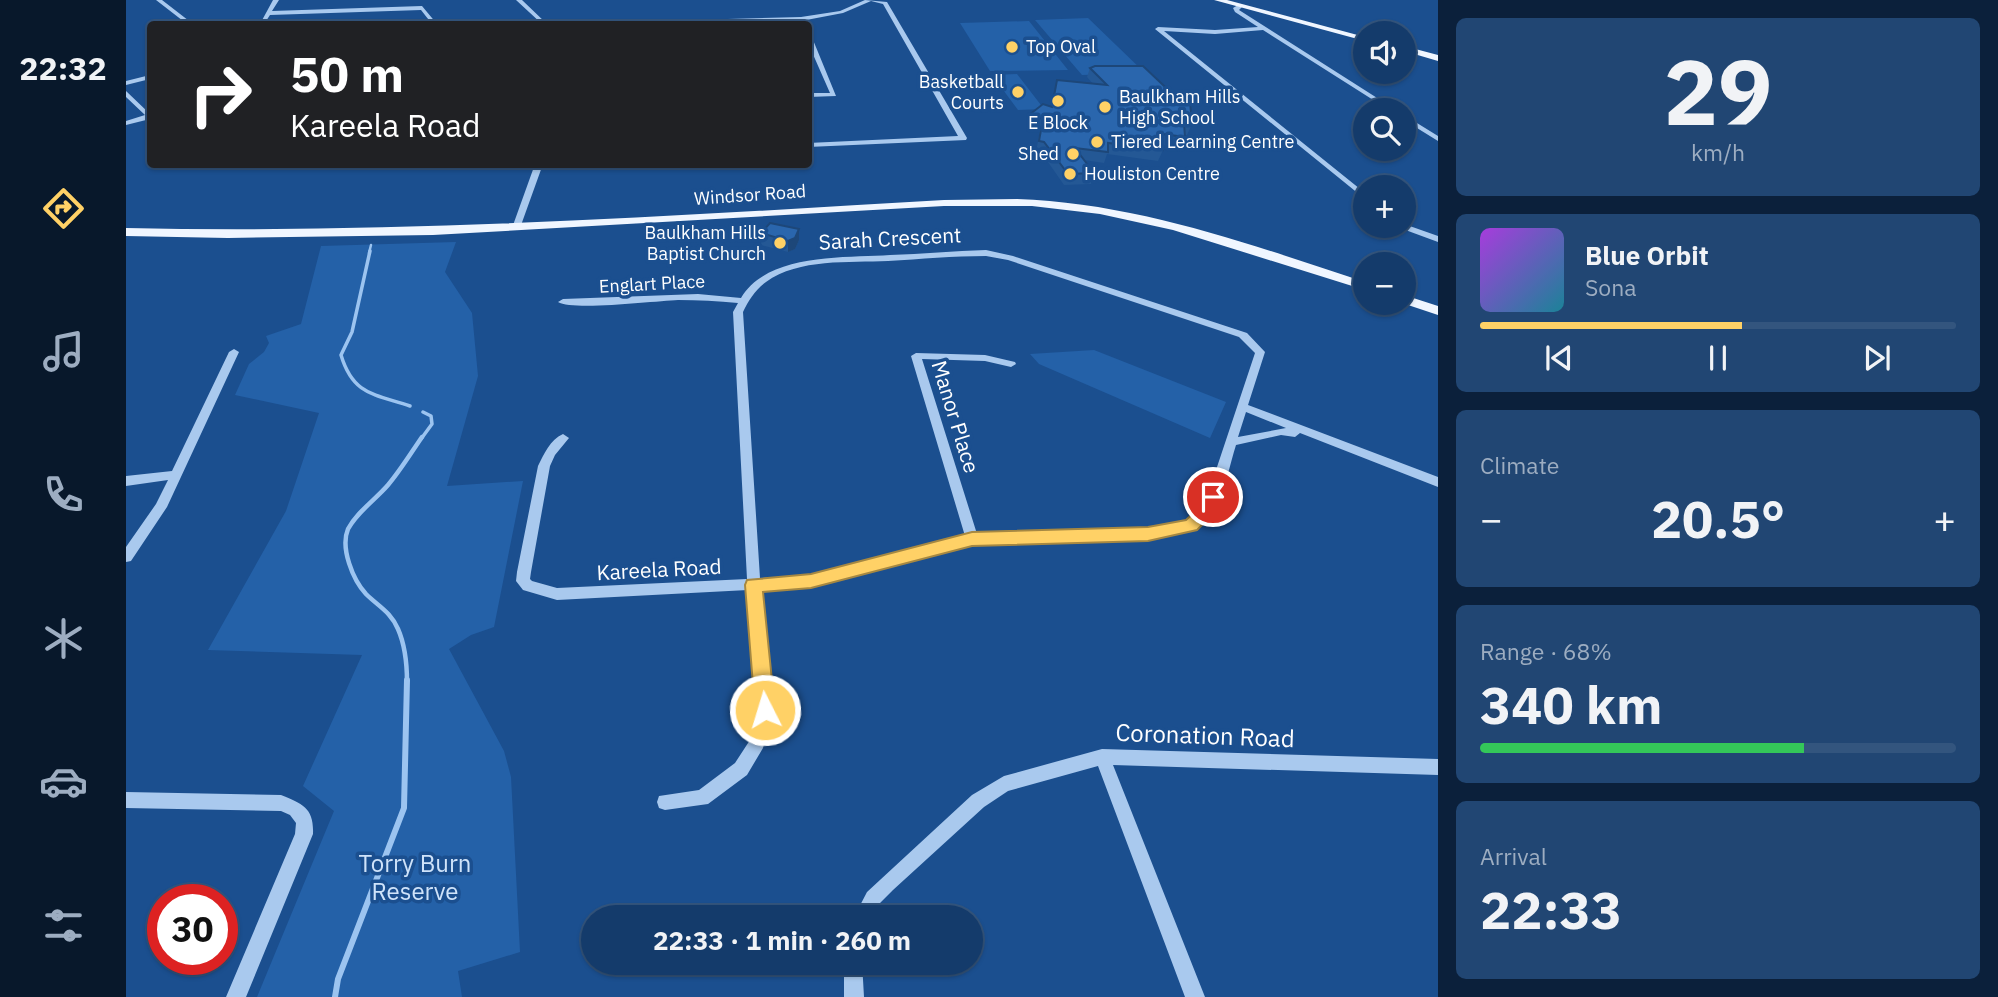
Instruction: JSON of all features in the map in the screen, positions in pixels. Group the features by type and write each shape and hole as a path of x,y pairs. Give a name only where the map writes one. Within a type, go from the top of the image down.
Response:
{"main road":[{"path":"1217,0 1353,36"},
{"path":"1416,52 1438,58"},
{"name":"Windsor Road","path":"126,224 518,224 919,196 1042,196 1138,208 1179,218 1353,273"},
{"name":"Windsor Road","path":"126,232 294,235 944,203 1021,202 1062,205 1196,232 1353,282"},
{"path":"1416,294 1438,301"},
{"path":"1416,303 1438,311"}],"street":[{"path":"159,0 186,21"},
{"path":"264,21 276,0"},
{"path":"520,0 542,21"},
{"path":"806,21 841,12 871,0 885,3 963,138 812,145"},
{"path":"1240,6 1236,8 1237,11 1374,98"},
{"path":"270,13 422,8 432,21"},
{"path":"1264,28 1215,32 1158,29 1353,187"},
{"path":"812,43 834,94 812,95"},
{"path":"812,52 817,52"},
{"path":"126,83 147,78"},
{"path":"126,93 147,113"},
{"path":"126,123 147,117"},
{"path":"1416,125 1438,139"},
{"path":"518,224 538,168"},
{"path":"1416,231 1438,239"},
{"name":"Sarah Crescent","path":"743,301 752,288 763,280 805,263 971,253 998,255 1243,335 1260,352 1242,407"},
{"name":"Englart Place","path":"563,302 592,303 697,296 743,301"},
{"path":"665,802 702,798 727,782 741,769 757,743 765,710 754,585 738,312 743,301"},
{"path":"126,557 161,507 234,352"},
{"name":"Manor Place","path":"972,539 916,356 985,358 1011,364"},
{"path":"1242,407 1438,482"},
{"name":"Kareela Road","path":"563,438 550,453 544,466 523,580 528,586 557,594 811,581 972,539 1148,534 1191,525 1205,513 1213,497 1233,442 1242,407"},
{"path":"1233,442 1281,431 1313,435"},
{"path":"126,481 174,475"},
{"path":"869,905 887,884 978,801 1004,784 1102,757"},
{"name":"Coronation Road","path":"1195,997 1102,757 1438,767"},
{"path":"126,800 281,803 296,809 304,820 304,834 236,997"},
{"path":"853,975 854,997"}],"green space":[{"path":"1088,18 1145,73 1082,75 1035,20"},
{"name":"Top Oval","path":"1029,21 1068,70 990,71 960,23"},
{"name":"Basketball Courts","path":"1017,74 1044,109 1018,110 992,75"},
{"name":"Torry Burn Reserve","path":"456,242 445,272 472,313 478,376 447,486 523,481 494,627 471,635 449,649 504,751 511,777 520,952 458,971 462,997 257,997 334,811 303,786 362,655 208,650 286,511 319,413 235,395 249,364 264,352 269,343 266,336 301,324 321,246"},
{"path":"1094,350 1226,402 1210,438 1039,364 1030,354"}],"building":[{"path":"1143,66 1180,101 1190,102 1192,124 1184,123 1185,137 1162,134 1163,150 1108,143 1108,152 1075,148 1094,173 1068,174 1044,142 1039,141 1043,119 1029,115 1043,104 1052,107 1057,80 1107,85 1090,68"},
{"path":"770,223 799,229 795,238 788,241 761,233"}],"waterway":[{"path":"369,253 371,245"},
{"path":"370,251 352,332 341,355 346,368 359,386 376,395 410,406"},
{"path":"421,439 432,424 431,416 423,412"},
{"path":"407,682 405,655 398,629 388,614 366,594 357,581 349,563 346,537 352,523 392,480 422,437"},
{"path":"335,997 338,979 404,808 407,682"}],"place":[{"name":"Top Oval","path":"1012,47"},
{"name":"Basketball Courts","path":"1018,92"},
{"name":"E Block","path":"1058,101"},
{"name":"Baulkham Hills High School","path":"1105,107"},
{"name":"Tiered Learning Centre","path":"1097,142"},
{"name":"Shed","path":"1073,154"},
{"name":"Houliston Centre","path":"1070,174"},
{"name":"Baulkham Hills Baptist Church","path":"780,243"}],"route":[{"path":"765,710 754,585 811,581 972,539 1148,534 1191,525 1205,513 1213,497"}]}
